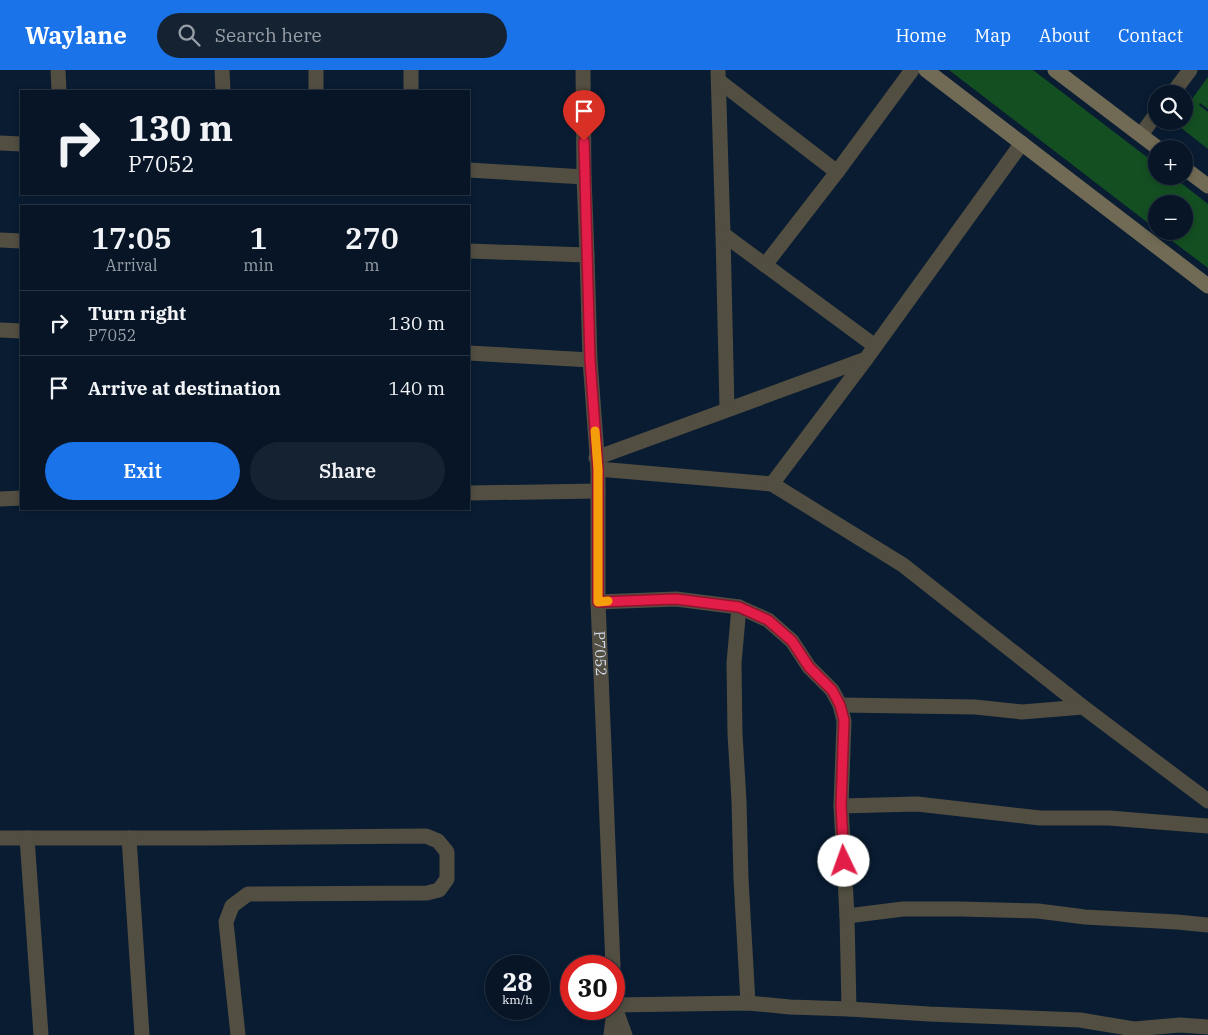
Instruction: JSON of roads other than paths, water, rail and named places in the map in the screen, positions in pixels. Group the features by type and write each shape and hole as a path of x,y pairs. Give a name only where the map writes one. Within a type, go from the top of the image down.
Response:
{"street":[{"path":"58,70 59,90"},
{"path":"222,70 222,90"},
{"path":"316,70 316,90"},
{"path":"410,90 411,70"},
{"name":"P7052","path":"584,70 584,177 590,360 598,491 598,602 612,955"},
{"path":"766,265 912,70"},
{"path":"926,70 1208,286"},
{"path":"1055,70 1148,141"},
{"path":"1179,85 1190,70"},
{"path":"719,76 837,172"},
{"path":"719,76 727,409"},
{"path":"1140,135 1148,124"},
{"path":"0,143 20,144"},
{"path":"772,484 1022,143"},
{"path":"470,170 584,177"},
{"path":"1193,175 1208,186"},
{"path":"723,234 766,265 870,352"},
{"path":"0,240 20,241"},
{"path":"470,251 587,255"},
{"path":"0,330 20,331"},
{"path":"597,464 727,409 870,352"},
{"path":"470,353 590,360"},
{"path":"597,464 772,484 903,565 1083,707 1207,798"},
{"path":"470,493 598,491"},
{"path":"0,499 20,498"},
{"path":"598,602 676,599 739,607 768,620 792,641 809,667 832,690 840,705 844,720 841,806 847,916 849,1009"},
{"path":"739,607 734,663 735,734 748,1003"},
{"path":"840,705 975,707 1022,712 1083,707"},
{"path":"841,806 917,804 1040,818 1109,818 1208,826"},
{"path":"0,838 426,836 438,841 447,852 447,879 439,890 427,893 248,894 232,906 226,922 238,1035"},
{"path":"27,838 41,1035"},
{"path":"129,838 142,1035"},
{"path":"847,916 903,909 1038,911 1085,917 1208,925"},
{"path":"625,1007 748,1003 790,1007 1080,1020 1134,1029 1180,1025 1208,1026"},
{"path":"611,1035 613,1020"},
{"path":"615,1020 617,1035"},
{"path":"619,1020 625,1035"}]}
